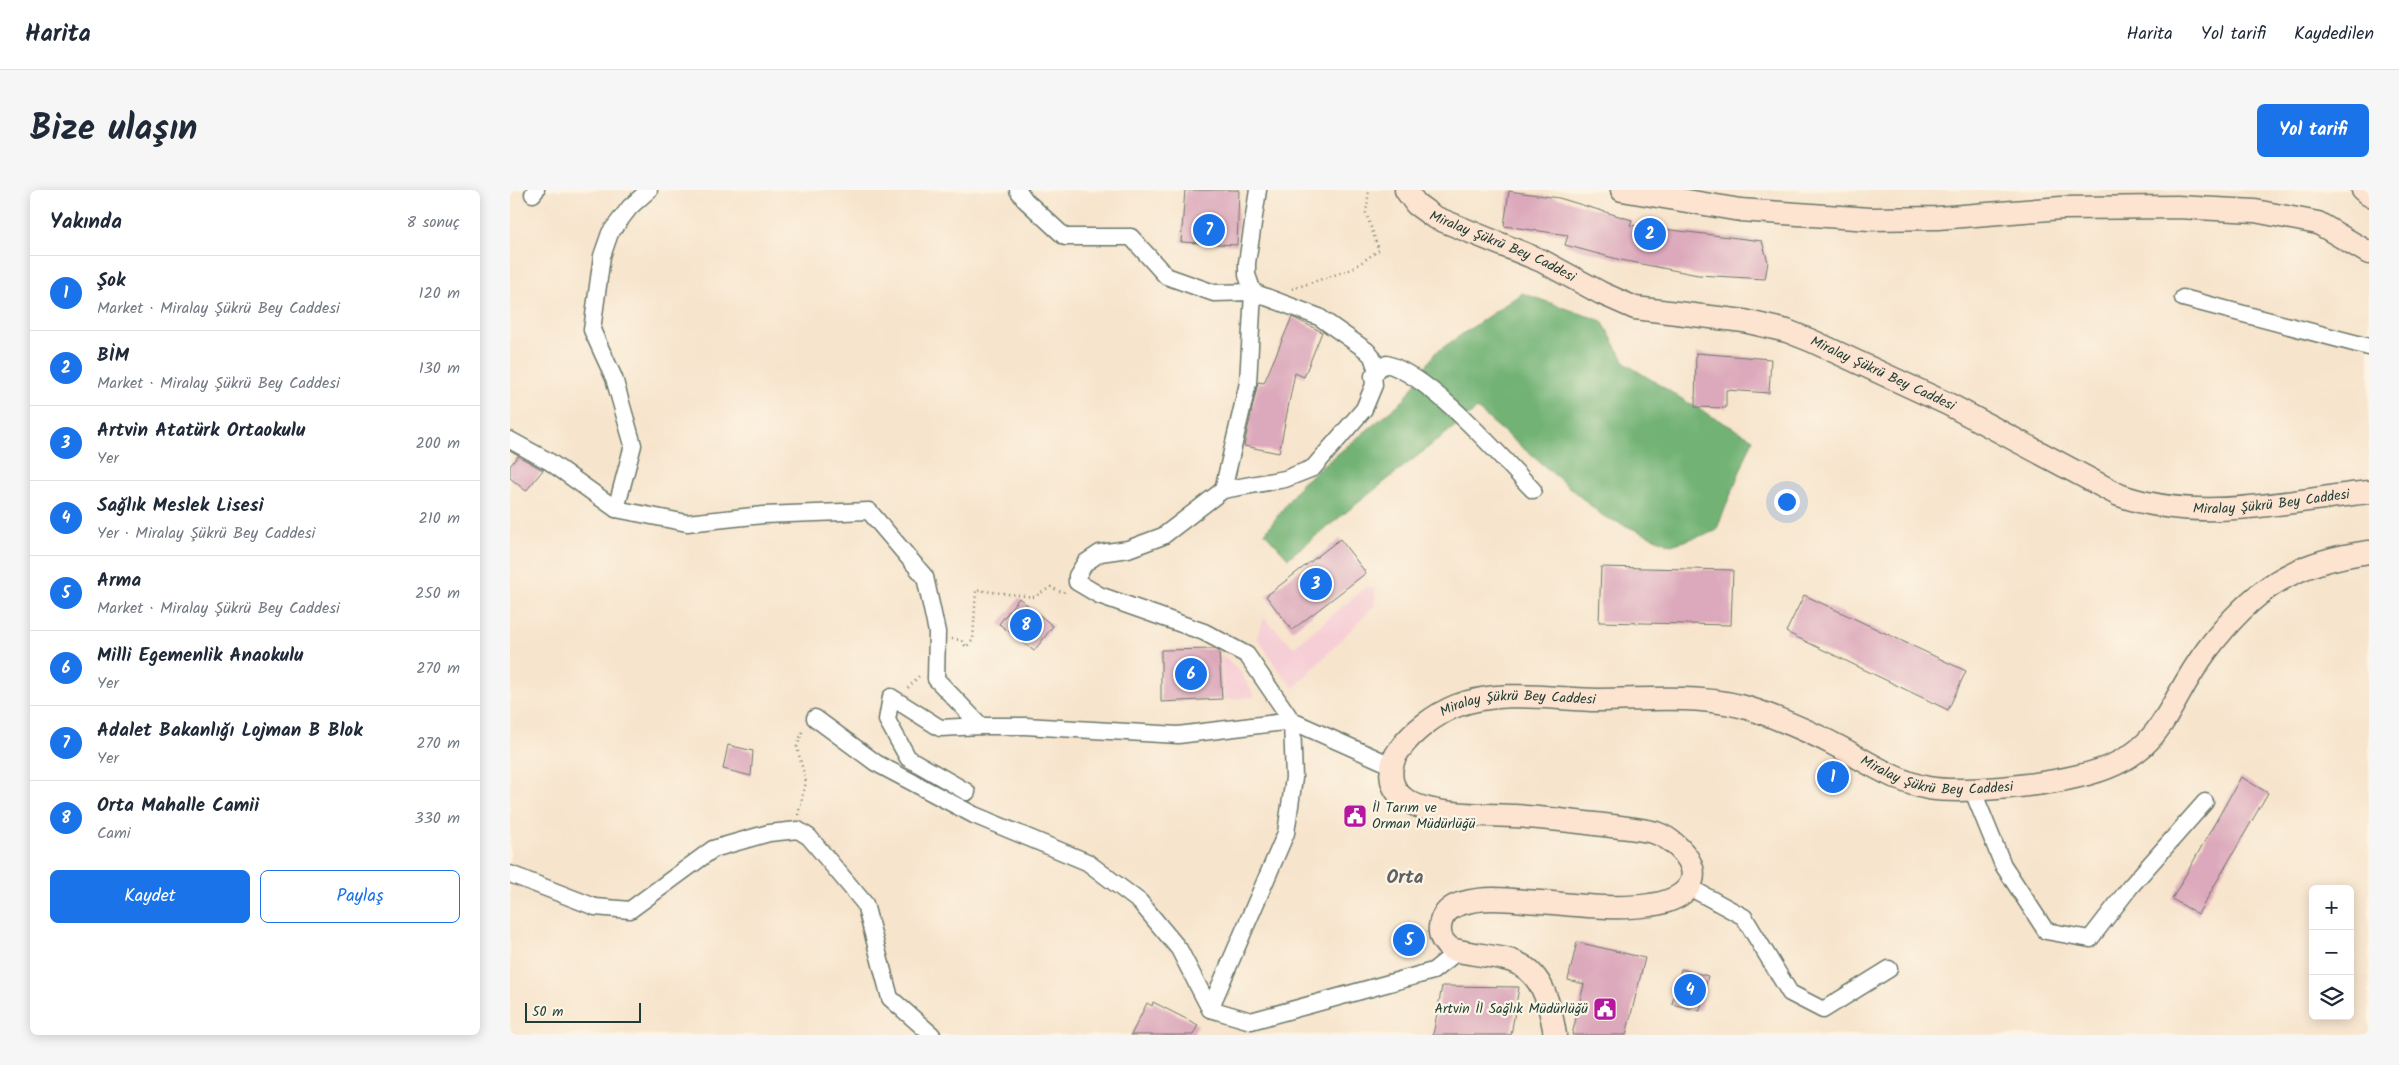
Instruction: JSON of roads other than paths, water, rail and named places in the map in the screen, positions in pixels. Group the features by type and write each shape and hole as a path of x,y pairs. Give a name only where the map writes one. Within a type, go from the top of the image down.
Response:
{"main road":[{"name":"Miralay Şükrü Bey Caddesi","path":"1406,190 1416,204 1434,217 1542,261 1600,294 1635,308 1646,311 1744,321 1787,331 1812,341 1950,405 2119,495 2135,501 2157,506 2197,509 2260,506 2369,492"},
{"path":"1622,190 1740,210 1870,219 1938,218 2061,208 2177,207 2255,210 2318,223 2369,253"},
{"path":"2362,190 2369,195"},
{"name":"Miralay Şükrü Bey Caddesi","path":"1391,765 1400,748 1441,713 1460,705 1502,697 1523,697 1729,702 1760,712 1811,733 1912,784 1930,788 1972,789 2038,783 2081,776 2131,757 2143,748 2160,726 2206,651 2236,618 2273,583 2290,572 2330,558 2369,552"},
{"path":"1391,765 1391,778 1400,796 1430,809 1554,818 1660,834 1677,846 1687,857 1693,869 1689,887 1681,896 1669,901 1635,906 1492,899 1463,903 1452,907 1440,922 1439,933 1444,943 1451,949 1505,958 1523,966 1537,979 1548,998 1555,1035"}],"street":[{"path":"616,509 633,445 614,378 592,330 602,256 610,233 630,207 650,190"},
{"path":"1018,190 1025,200 1065,237 1131,237 1166,276 1214,293 1254,292 1319,317 1366,350 1372,356 1377,371"},
{"path":"1223,490 1248,383 1254,292 1247,275 1247,263 1258,190"},
{"path":"2183,298 2369,347"},
{"path":"1210,1009 1286,833 1294,778 1292,721 1247,655 1204,632 1099,594 1077,582 1077,576 1085,562 1100,552 1128,549 1163,536 1223,490 1285,479 1313,468 1364,410 1374,385 1374,376 1377,371 1387,364 1421,382 1466,421 1533,490"},
{"path":"510,440 550,462 616,509 687,523 762,515 869,511 925,577 937,632 936,679 981,726"},
{"path":"967,792 908,758 887,720 891,697 940,728 1025,726 1178,735 1292,721 1391,765"},
{"path":"815,718 876,764 974,815 1087,862 1140,902 1179,949 1210,1009 1251,1021 1433,971 1458,951"},
{"path":"1972,789 2004,865 2046,931 2090,939 2130,887 2205,802"},
{"path":"510,874 594,907 630,910 713,849 769,833 798,830 809,837 865,904 890,998 932,1035"},
{"path":"1689,887 1744,917 1790,993 1823,1010 1889,969"}],"place":[{"name":"Adalet Bakanlığı Lojman B Blok","path":"1209,230"},
{"name":"BİM","path":"1650,234"},
{"name":"Artvin Atatürk Ortaokulu","path":"1316,584"},
{"name":"Orta Mahalle Camii","path":"1026,625"},
{"name":"Milli Egemenlik Anaokulu","path":"1191,674"},
{"name":"Şok","path":"1833,777"},
{"name":"İl Tarım ve Orman Müdürlüğü","path":"1355,816"},
{"name":"Arma","path":"1409,940"},
{"name":"Sağlık Meslek Lisesi","path":"1690,990"},
{"name":"Artvin İl Sağlık Müdürlüğü","path":"1605,1009"}],"district":[{"name":"Orta","path":"1405,878"}]}
